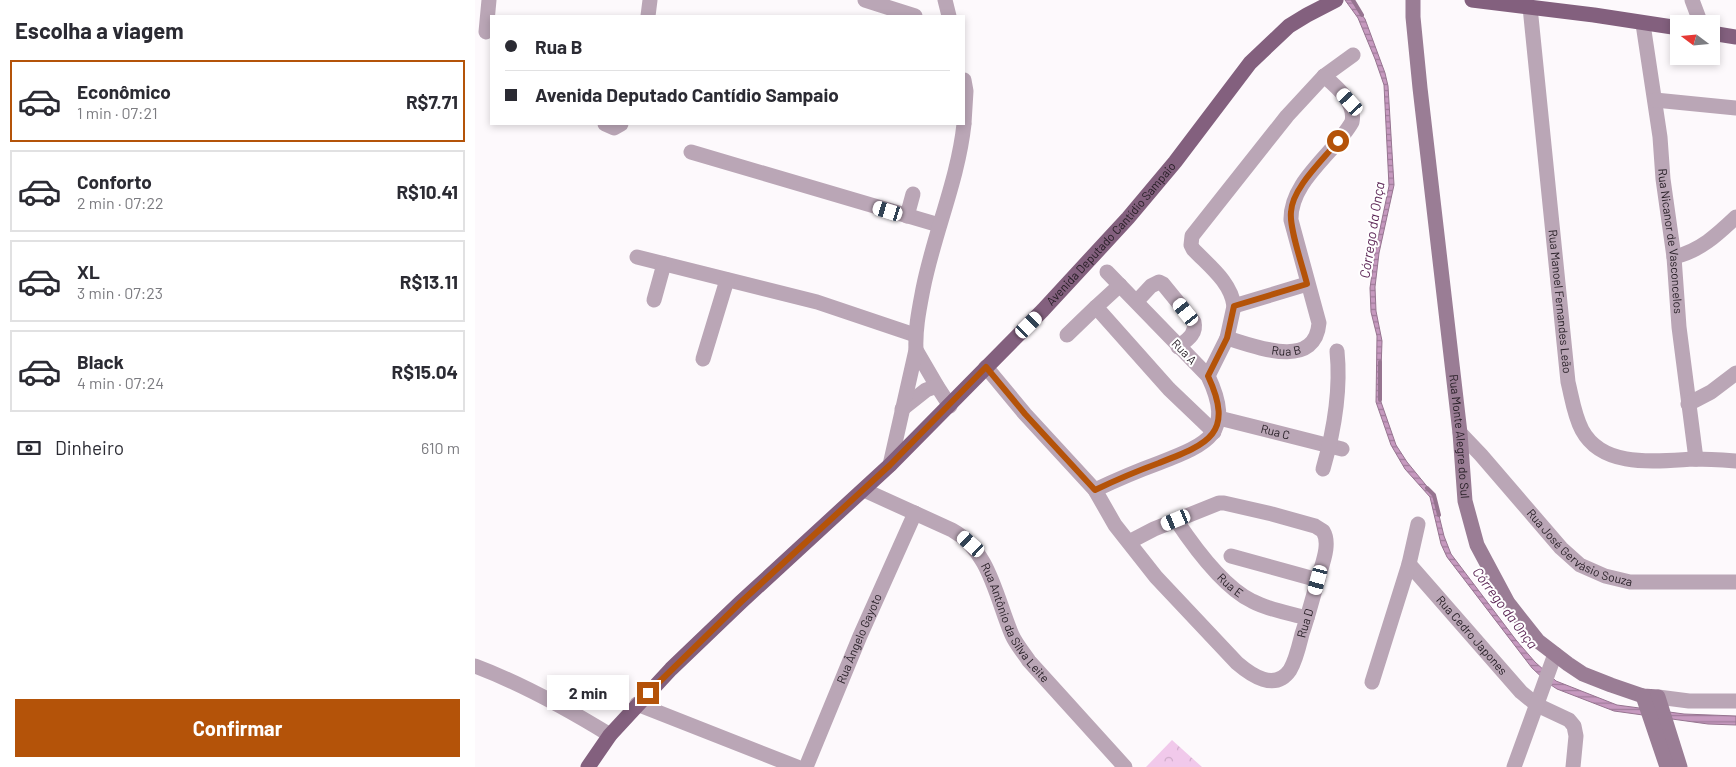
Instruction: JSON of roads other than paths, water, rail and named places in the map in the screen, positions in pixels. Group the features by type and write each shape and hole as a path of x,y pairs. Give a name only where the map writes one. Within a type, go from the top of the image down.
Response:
{"main road":[{"name":"Avenida Deputado Cantídio Sampaio","path":"588,767 610,735 671,669 890,465 1043,310 1129,218 1175,162 1250,63 1289,26 1336,0"},
{"path":"1471,0 1670,27"},
{"path":"1720,34 1736,37"}],"street":[{"path":"484,30 489,0"},
{"path":"648,15 650,0"},
{"path":"865,0 912,15"},
{"path":"945,0 949,15"},
{"name":"Rua Monte Alegre do Sul","path":"1413,0 1420,88 1461,433 1465,501 1477,545 1508,604 1538,641 1583,674 1611,685 1651,696 1689,701 1736,701"},
{"path":"1692,0 1698,15"},
{"name":"Rua Manoel Fernandes Leão","path":"1531,7 1568,382 1575,414 1582,430 1601,450 1614,455 1643,461 1659,462 1696,459 1736,461"},
{"name":"Rua Nicanor de Vasconcelos","path":"1643,24 1647,61 1655,100 1674,257 1679,327 1696,459"},
{"path":"1208,376 1227,338 1234,306 1232,295 1225,283 1193,249 1191,245 1192,236 1287,116 1324,76 1353,55"},
{"name":"Rua B","path":"1227,338 1268,351 1283,352 1293,351 1309,345 1315,340 1318,332 1319,323 1291,220 1292,203 1304,182 1348,128 1353,116 1350,102 1324,76"},
{"path":"965,86 965,107"},
{"path":"1655,100 1736,108"},
{"path":"607,125 614,128 619,125"},
{"path":"890,465 916,343 917,320 926,271 958,160 964,125"},
{"path":"691,152 939,225"},
{"path":"907,216 913,194"},
{"path":"1674,257 1700,248 1736,217"},
{"path":"637,257 817,302 916,343 937,386 950,406"},
{"path":"654,300 664,264"},
{"name":"Rua A","path":"1107,272 1208,376 1218,402 1216,425"},
{"path":"703,360 727,280"},
{"path":"1137,301 1154,283 1159,282 1163,284 1194,322 1195,326 1193,334 1178,346"},
{"path":"1234,306 1307,284"},
{"path":"1067,335 1120,285"},
{"path":"1095,490 1123,476 1190,451 1201,445 1216,425 1169,389 1097,307"},
{"path":"1323,469 1336,448 1339,385 1337,351"},
{"name":"Rua D","path":"986,367 1025,414 1095,490 1115,525 1156,577 1230,656 1249,674 1258,678 1276,680 1284,677 1293,663 1318,580 1327,544 1323,531 1315,526 1272,514 1219,503 1139,536 1129,542"},
{"path":"1688,404 1711,392 1736,373"},
{"path":"902,409 926,390 937,386"},
{"name":"Rua C","path":"1216,425 1336,448"},
{"name":"Rua José Gervásio Souza","path":"1461,433 1561,548 1580,564 1605,576 1630,582 1736,582"},
{"name":"Rua Antônio da Silva Leite","path":"864,490 963,536 971,544 985,564 1019,648 1125,767"},
{"name":"Rua Ângelo Gayoto","path":"806,767 860,636 915,513"},
{"name":"Rua E","path":"1176,520 1201,554 1239,594 1263,606 1307,618"},
{"path":"1372,682 1409,564 1418,524"},
{"name":"Rua E","path":"1231,556 1318,580"},
{"name":"Rua Cedro Japones","path":"1409,564 1521,692 1538,701"},
{"path":"1514,767 1555,654"},
{"path":"475,666 541,694 610,735"},
{"path":"1651,696 1667,767"},
{"path":"1651,696 1680,767"},
{"path":"1538,701 1569,720 1574,726 1576,736 1573,767"},
{"path":"637,704 797,767"}],"waterway":[{"name":"Córrego da Onça","path":"1353,0 1362,15"},
{"name":"Córrego da Onça","path":"1380,362 1380,400"},
{"name":"Córrego da Onça","path":"1427,488 1434,495 1439,515"}]}
